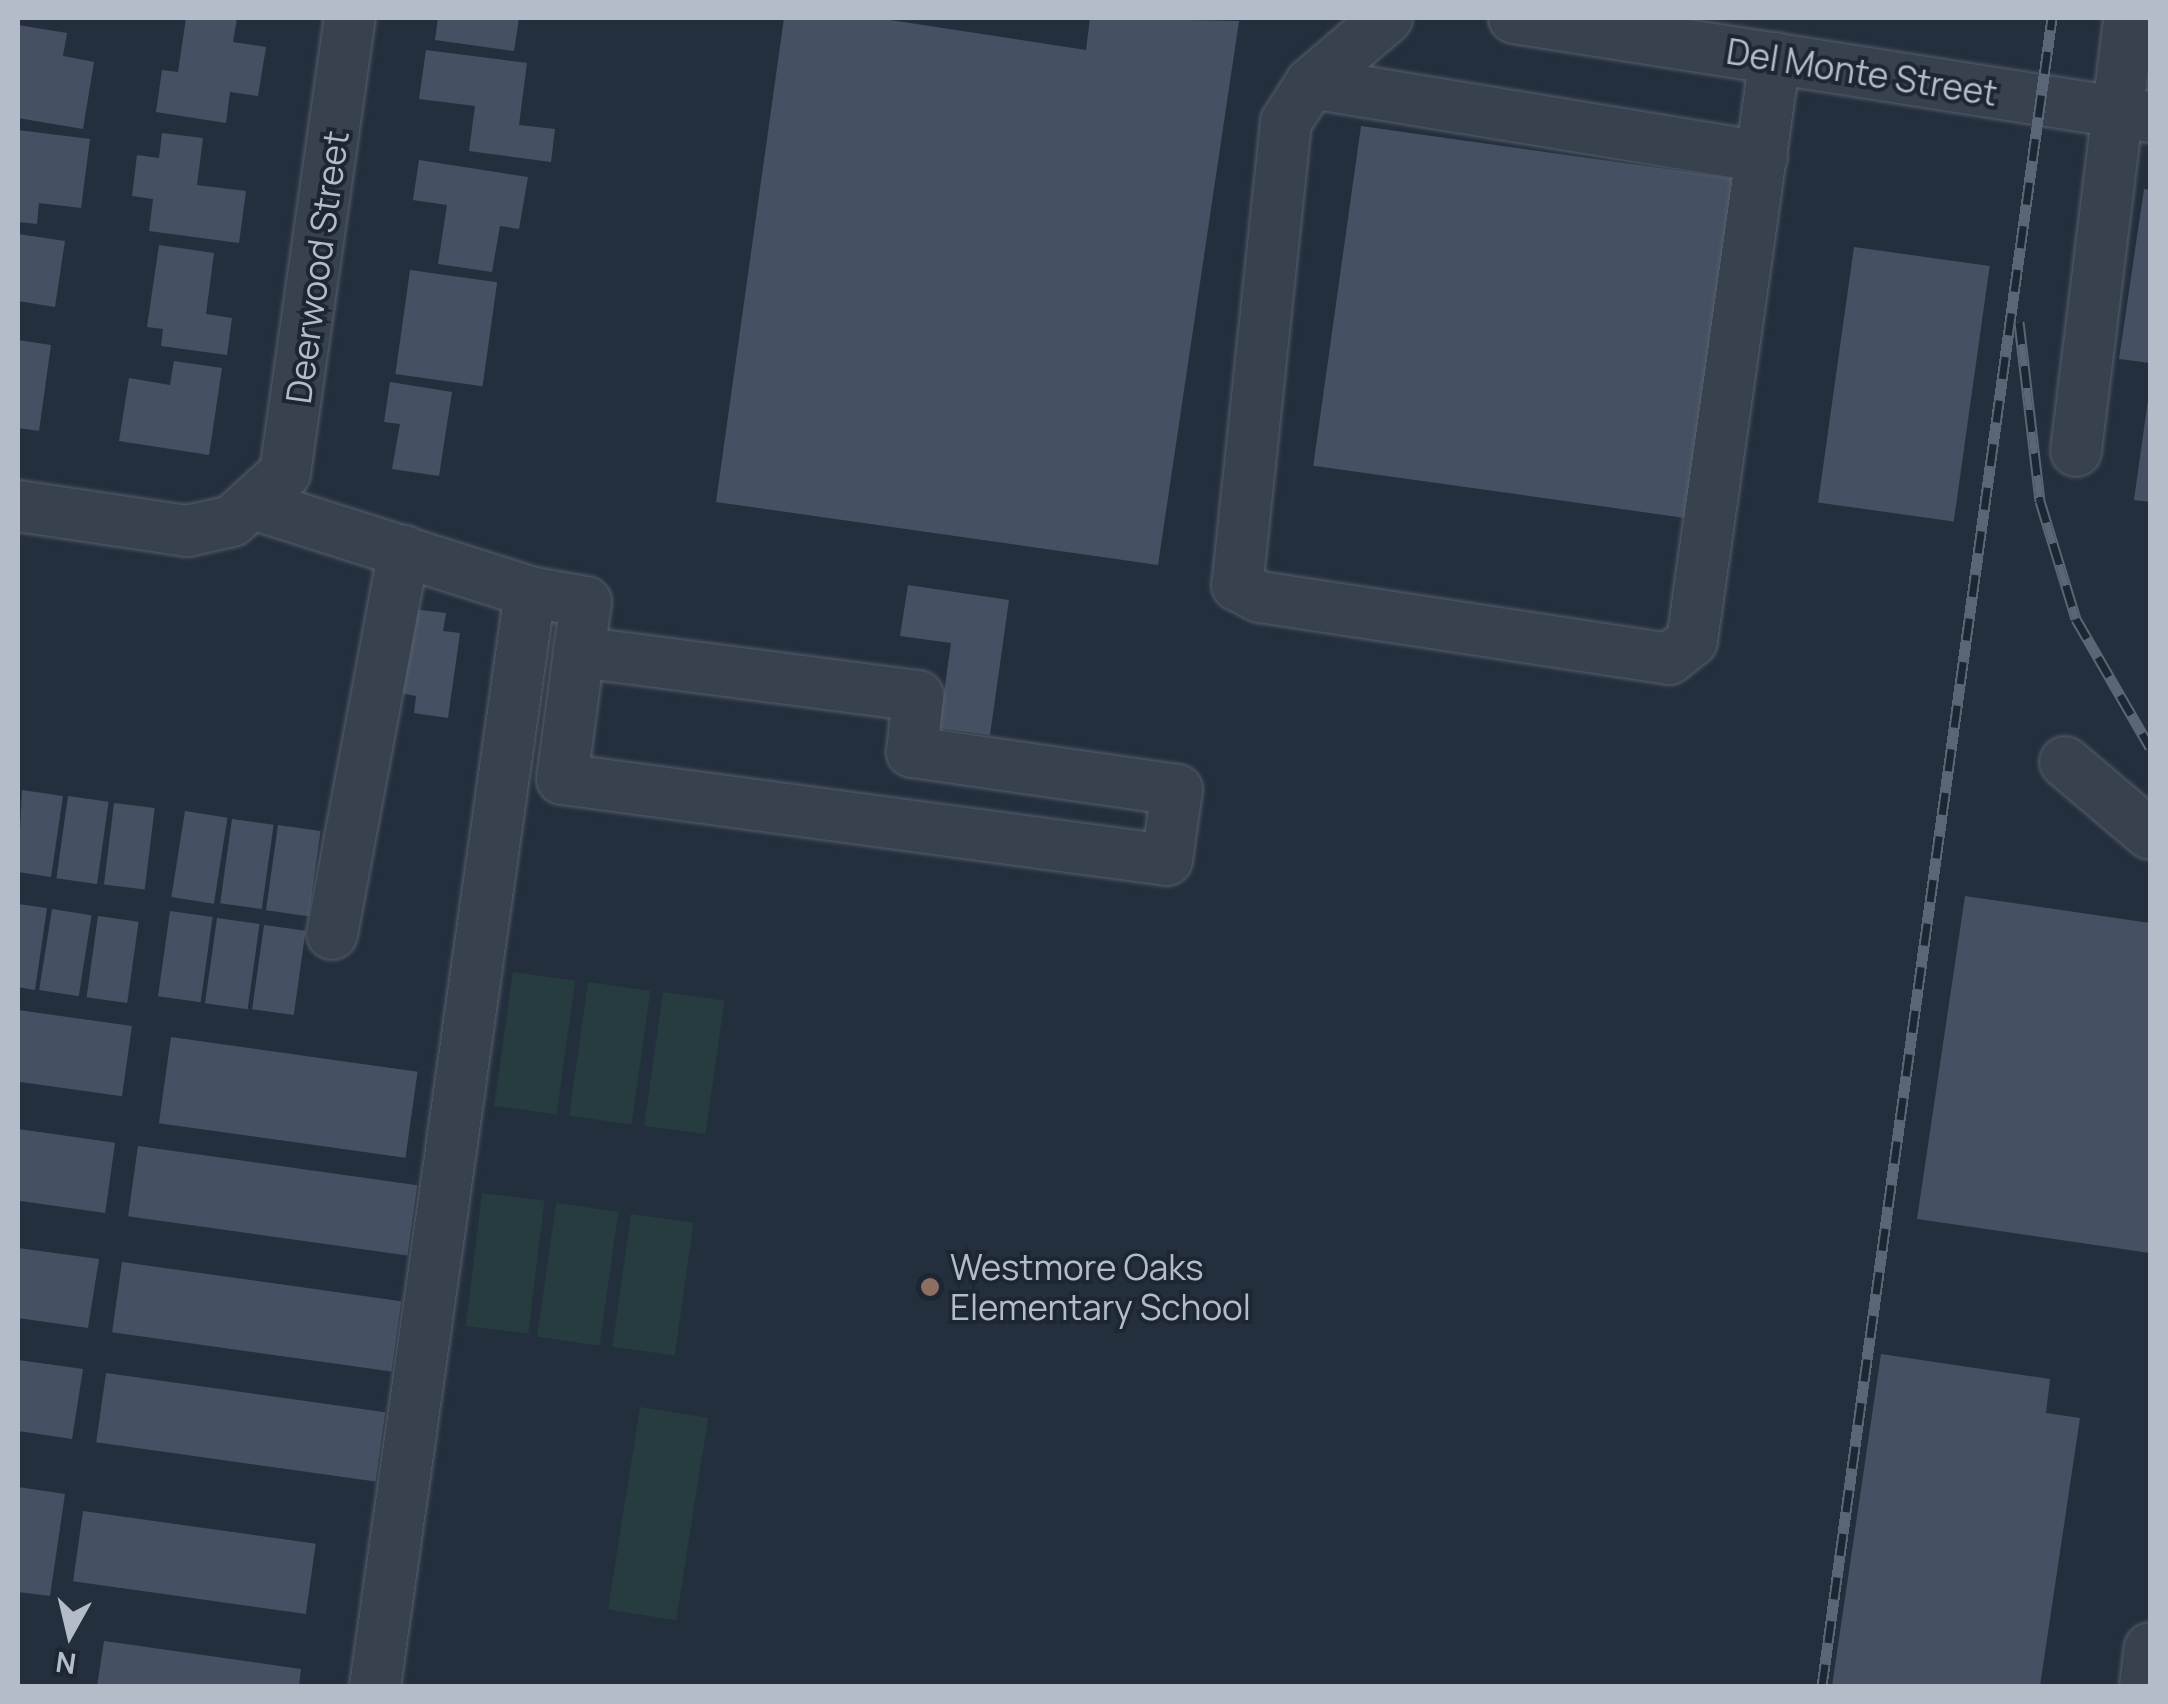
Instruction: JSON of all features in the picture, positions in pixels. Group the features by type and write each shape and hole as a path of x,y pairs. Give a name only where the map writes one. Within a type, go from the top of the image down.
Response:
{"street":[{"name":"Deerwood Street","path":"256,505 292,454 350,18"},
{"path":"1386,18 1311,83 1286,122 1237,585 1260,597 1669,659 1692,641 1775,58"},
{"name":"Del Monte Street","path":"1514,18 2133,114"},
{"path":"2076,451 2133,114 2129,18"},
{"path":"1311,83 1762,158"},
{"path":"18,506 186,531 256,505 530,592 586,602 579,652 562,779 1168,860 1177,790 912,752 918,696 579,652"},
{"path":"332,934 404,551"},
{"path":"375,1686 530,592"},
{"path":"2065,762 2150,834"},
{"path":"2145,1686 2150,1648"}],"green space":[{"path":"513,972 575,981 557,1114 494,1106"},
{"path":"588,982 650,991 632,1124 569,1116"},
{"path":"663,992 724,1001 706,1134 644,1126"},
{"path":"482,1193 545,1201 528,1334 466,1326"},
{"path":"556,1203 618,1212 600,1345 537,1337"},
{"path":"631,1214 693,1223 675,1355 612,1347"},
{"path":"640,1407 708,1418 676,1620 608,1609"}],"building":[{"path":"186,18 237,18 233,42 266,47 258,96 230,92 226,123 156,112 162,70 178,72"},
{"path":"438,18 519,18 514,51 435,40"},
{"path":"784,18 877,18 1086,50 1090,18 1239,21 1158,565 716,502"},
{"path":"18,25 67,33 63,56 94,62 83,129 18,118"},
{"path":"426,50 527,63 519,125 555,129 551,162 469,151 475,106 419,99"},
{"path":"1361,126 1734,178 1687,518 1313,466"},
{"path":"18,130 90,139 81,208 39,203 37,224 18,222"},
{"path":"162,133 203,138 197,185 246,191 239,243 149,231 153,199 132,196 137,155 159,158"},
{"path":"419,160 528,177 519,229 500,226 492,272 438,264 447,205 413,200"},
{"path":"2144,189 2150,190 2150,363 2119,359"},
{"path":"18,234 65,241 55,307 18,301"},
{"path":"159,245 214,253 206,314 232,318 227,355 161,346 163,329 147,327"},
{"path":"1854,247 1990,266 1954,522 1818,502"},
{"path":"410,270 497,282 483,386 395,374"},
{"path":"18,340 51,345 39,431 18,428"},
{"path":"174,361 222,368 209,455 119,441 129,378 170,385"},
{"path":"390,382 452,392 439,476 392,469 400,424 384,422"},
{"path":"2150,400 2150,502 2134,500"},
{"path":"908,585 1009,600 990,735 939,728 951,643 900,636"},
{"path":"412,609 446,613 443,631 460,633 448,718 414,713 416,696 400,693"},
{"path":"22,790 63,796 51,877 18,872"},
{"path":"68,796 109,802 97,884 56,878"},
{"path":"114,803 155,808 145,889 104,884"},
{"path":"185,811 227,818 214,904 171,897"},
{"path":"232,819 274,825 262,909 220,903"},
{"path":"278,825 321,831 309,916 266,910"},
{"path":"1965,896 2150,923 2150,1253 1917,1219"},
{"path":"18,904 47,908 35,990 18,987"},
{"path":"52,909 92,915 79,996 39,990"},
{"path":"170,911 213,917 201,1002 158,996"},
{"path":"98,916 139,922 127,1003 87,997"},
{"path":"217,918 260,924 248,1009 205,1003"},
{"path":"264,925 306,931 294,1015 252,1009"},
{"path":"18,1010 132,1026 122,1096 18,1082"},
{"path":"171,1037 418,1072 405,1158 159,1123"},
{"path":"18,1129 115,1143 105,1213 18,1201"},
{"path":"138,1146 417,1185 407,1256 128,1216"},
{"path":"18,1248 99,1259 88,1328 18,1318"},
{"path":"122,1262 401,1301 391,1372 112,1332"},
{"path":"1881,1354 2050,1379 2046,1413 2080,1418 2040,1686 1832,1686"},
{"path":"18,1360 83,1369 72,1439 18,1431"},
{"path":"106,1373 385,1412 376,1482 96,1442"},
{"path":"18,1487 65,1494 50,1596 18,1592"},
{"path":"83,1511 316,1544 306,1614 73,1581"},
{"path":"104,1641 301,1669 299,1686 97,1686"}],"railway":[{"path":"1822,1686 2052,18"},
{"path":"2019,322 2040,501 2076,619 2150,747"}],"place":[{"name":"Westmore Oaks Elementary School","path":"930,1287"}]}
